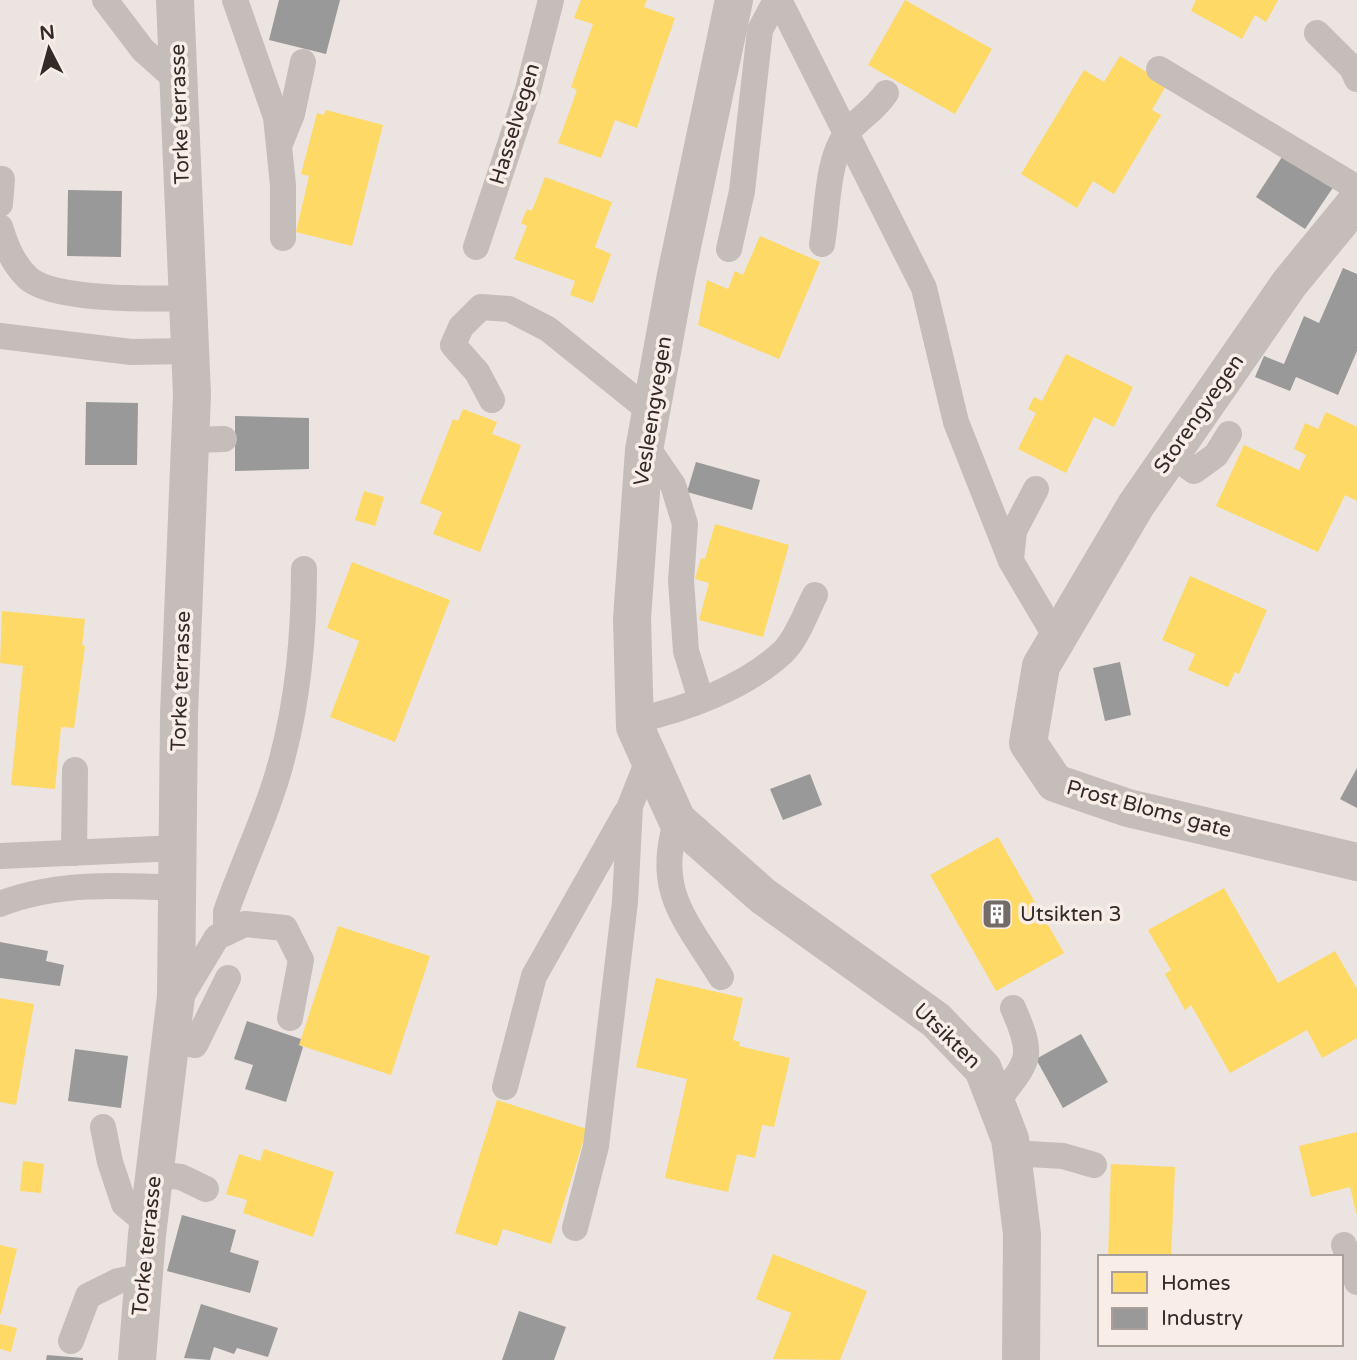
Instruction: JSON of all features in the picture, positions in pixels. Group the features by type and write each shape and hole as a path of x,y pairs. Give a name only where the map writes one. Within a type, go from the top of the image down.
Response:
{"street":[{"name":"Torke terrasse","path":"137,1360 148,1224 173,1023 179,714 207,440 190,351 175,0"},
{"name":"Vesleengvegen","path":"677,820 635,727 632,619 648,428 676,275 734,0"},
{"name":"Storengvegen","path":"1057,639 1136,505 1171,454 1289,284 1353,210"},
{"name":"Prost Bloms gate","path":"1057,639 1041,666 1028,743 1055,783 1128,808 1357,862"},
{"name":"Utsikten","path":"677,820 763,895 936,1020 983,1069 1010,1139 1012,1153 1022,1234 1021,1360"}],"lane":[{"path":"105,0 143,50 178,81"},
{"path":"235,0 276,117 283,185 283,238"},
{"name":"Hasselvegen","path":"476,247 528,90 551,0"},
{"path":"777,0 924,288 956,422 1011,561 1057,639"},
{"path":"729,249 742,191 760,30 777,0"},
{"path":"1317,33 1352,68 1357,79"},
{"path":"279,146 292,114 303,62"},
{"path":"1159,69 1353,210"},
{"path":"822,244 829,178 847,133 875,110 886,93"},
{"path":"0,227 8,252 30,280 68,293 134,300 188,298"},
{"path":"492,400 477,372 453,345 461,327 481,307 509,309 548,329 648,428 673,485 685,524 681,580 686,651 701,700"},
{"path":"0,337 131,352 190,351"},
{"path":"1171,454 1194,471 1216,455 1228,434"},
{"path":"1011,561 1014,531 1036,489"},
{"path":"226,933 226,912 282,758 294,703 304,625 304,569"},
{"path":"636,720 676,711 736,684 784,652 815,595"},
{"path":"505,1087 534,976 590,883 630,806 649,758"},
{"path":"74,853 75,770"},
{"path":"575,1228 596,1146 625,902 630,806"},
{"path":"677,820 668,849 674,905 721,977"},
{"path":"0,856 178,848"},
{"path":"0,904 40,892 134,886 177,888"},
{"path":"228,978 195,1045 173,1023 218,937 245,923 285,928 301,960 290,1018"},
{"path":"996,1103 1024,1065 1027,1041 1013,1008"},
{"path":"103,1127 110,1162 124,1204 148,1224"},
{"path":"1012,1153 1063,1156 1094,1165"},
{"path":"154,1174 181,1177 206,1189"},
{"path":"1344,1245 1357,1282"},
{"path":"71,1341 75,1324 88,1296 118,1281 144,1276"}],"building: Homes":[{"path":"581,0 647,0 644,7 675,18 637,128 615,120 601,158 558,143 577,90 571,87 593,24 574,18"},
{"path":"905,0 992,49 955,114 868,65"},
{"path":"1196,0 1278,0 1266,22 1255,15 1242,39 1191,11"},
{"path":"1120,56 1167,84 1152,110 1161,115 1114,194 1093,181 1077,208 1021,174 1084,70 1104,82"},
{"path":"326,110 383,125 352,246 296,232 309,176 301,174 317,113 324,115"},
{"path":"545,177 612,202 595,247 611,254 593,303 570,295 575,281 514,259 527,226 521,223 527,209 532,211"},
{"path":"760,236 820,262 779,359 698,325 707,280 728,289 735,271 743,275"},
{"path":"1066,354 1133,387 1114,427 1094,417 1066,473 1018,449 1036,413 1028,409 1034,397 1042,401"},
{"path":"463,409 497,422 492,434 521,445 480,552 433,534 442,512 420,503 453,419 458,421"},
{"path":"1326,412 1357,427 1357,501 1345,495 1318,552 1216,506 1244,445 1299,470 1306,455 1294,449 1305,423 1318,429"},
{"path":"364,491 384,497 375,526 355,520"},
{"path":"715,524 789,545 763,637 699,620 709,583 695,579 701,558 705,559"},
{"path":"352,562 450,600 395,742 330,717 359,641 327,628"},
{"path":"1190,576 1267,610 1239,674 1235,672 1228,687 1188,670 1195,654 1162,640"},
{"path":"2,611 85,619 82,645 85,646 74,728 61,727 55,789 11,785 23,666 0,663"},
{"name":"Utsikten 3","path":"998,837 1064,953 996,991 930,875"},
{"path":"1224,888 1278,983 1335,951 1357,989 1357,1038 1322,1058 1307,1030 1230,1073 1191,1005 1185,1010 1165,974 1171,970 1148,930"},
{"path":"338,926 430,956 391,1075 299,1045"},
{"path":"656,978 743,998 733,1040 740,1042 739,1046 790,1058 774,1127 762,1125 755,1158 737,1154 728,1192 665,1178 687,1079 636,1067"},
{"path":"0,998 34,1004 16,1105 0,1102"},
{"path":"497,1100 587,1129 551,1244 503,1229 497,1246 455,1233"},
{"path":"1357,1132 1356,1213 1350,1187 1311,1197 1299,1146"},
{"path":"264,1149 334,1172 313,1237 243,1213 247,1200 226,1194 239,1154 260,1161"},
{"path":"23,1161 44,1164 41,1193 20,1191"},
{"path":"1111,1164 1175,1167 1171,1255 1108,1255"},
{"path":"0,1245 17,1249 1,1314 0,1314"},
{"path":"773,1254 867,1291 840,1360 773,1359 791,1313 756,1299"},
{"path":"0,1324 17,1328 11,1352 0,1349"}],"building: Industry":[{"path":"279,0 340,0 326,54 269,40"},
{"path":"1284,154 1334,186 1305,229 1256,197"},
{"path":"68,190 122,191 121,257 67,256"},
{"path":"1343,268 1357,274 1357,351 1338,395 1296,377 1290,391 1255,377 1264,356 1284,364 1304,316 1319,323"},
{"path":"86,402 138,403 137,465 85,465"},
{"path":"235,416 309,418 309,469 235,471"},
{"path":"696,462 760,480 752,510 687,492"},
{"path":"1120,662 1131,715 1105,721 1093,668"},
{"path":"1357,768 1357,808 1340,799"},
{"path":"810,774 822,805 783,820 770,789"},
{"path":"0,942 48,951 46,961 64,965 60,986 0,978"},
{"path":"247,1021 301,1039 299,1045 303,1047 286,1102 245,1089 253,1065 234,1059"},
{"path":"1081,1034 1108,1082 1063,1108 1036,1059"},
{"path":"75,1049 128,1056 121,1108 68,1101"},
{"path":"182,1215 236,1230 230,1252 259,1261 250,1293 167,1271"},
{"path":"201,1304 278,1328 268,1357 237,1348 234,1354 214,1347 210,1360 184,1358"},
{"path":"519,1311 566,1327 554,1360 502,1360"},
{"path":"47,1355 83,1358 83,1360 46,1360"}],"place":[{"name":"Utsikten 3","path":"997,914"}]}
